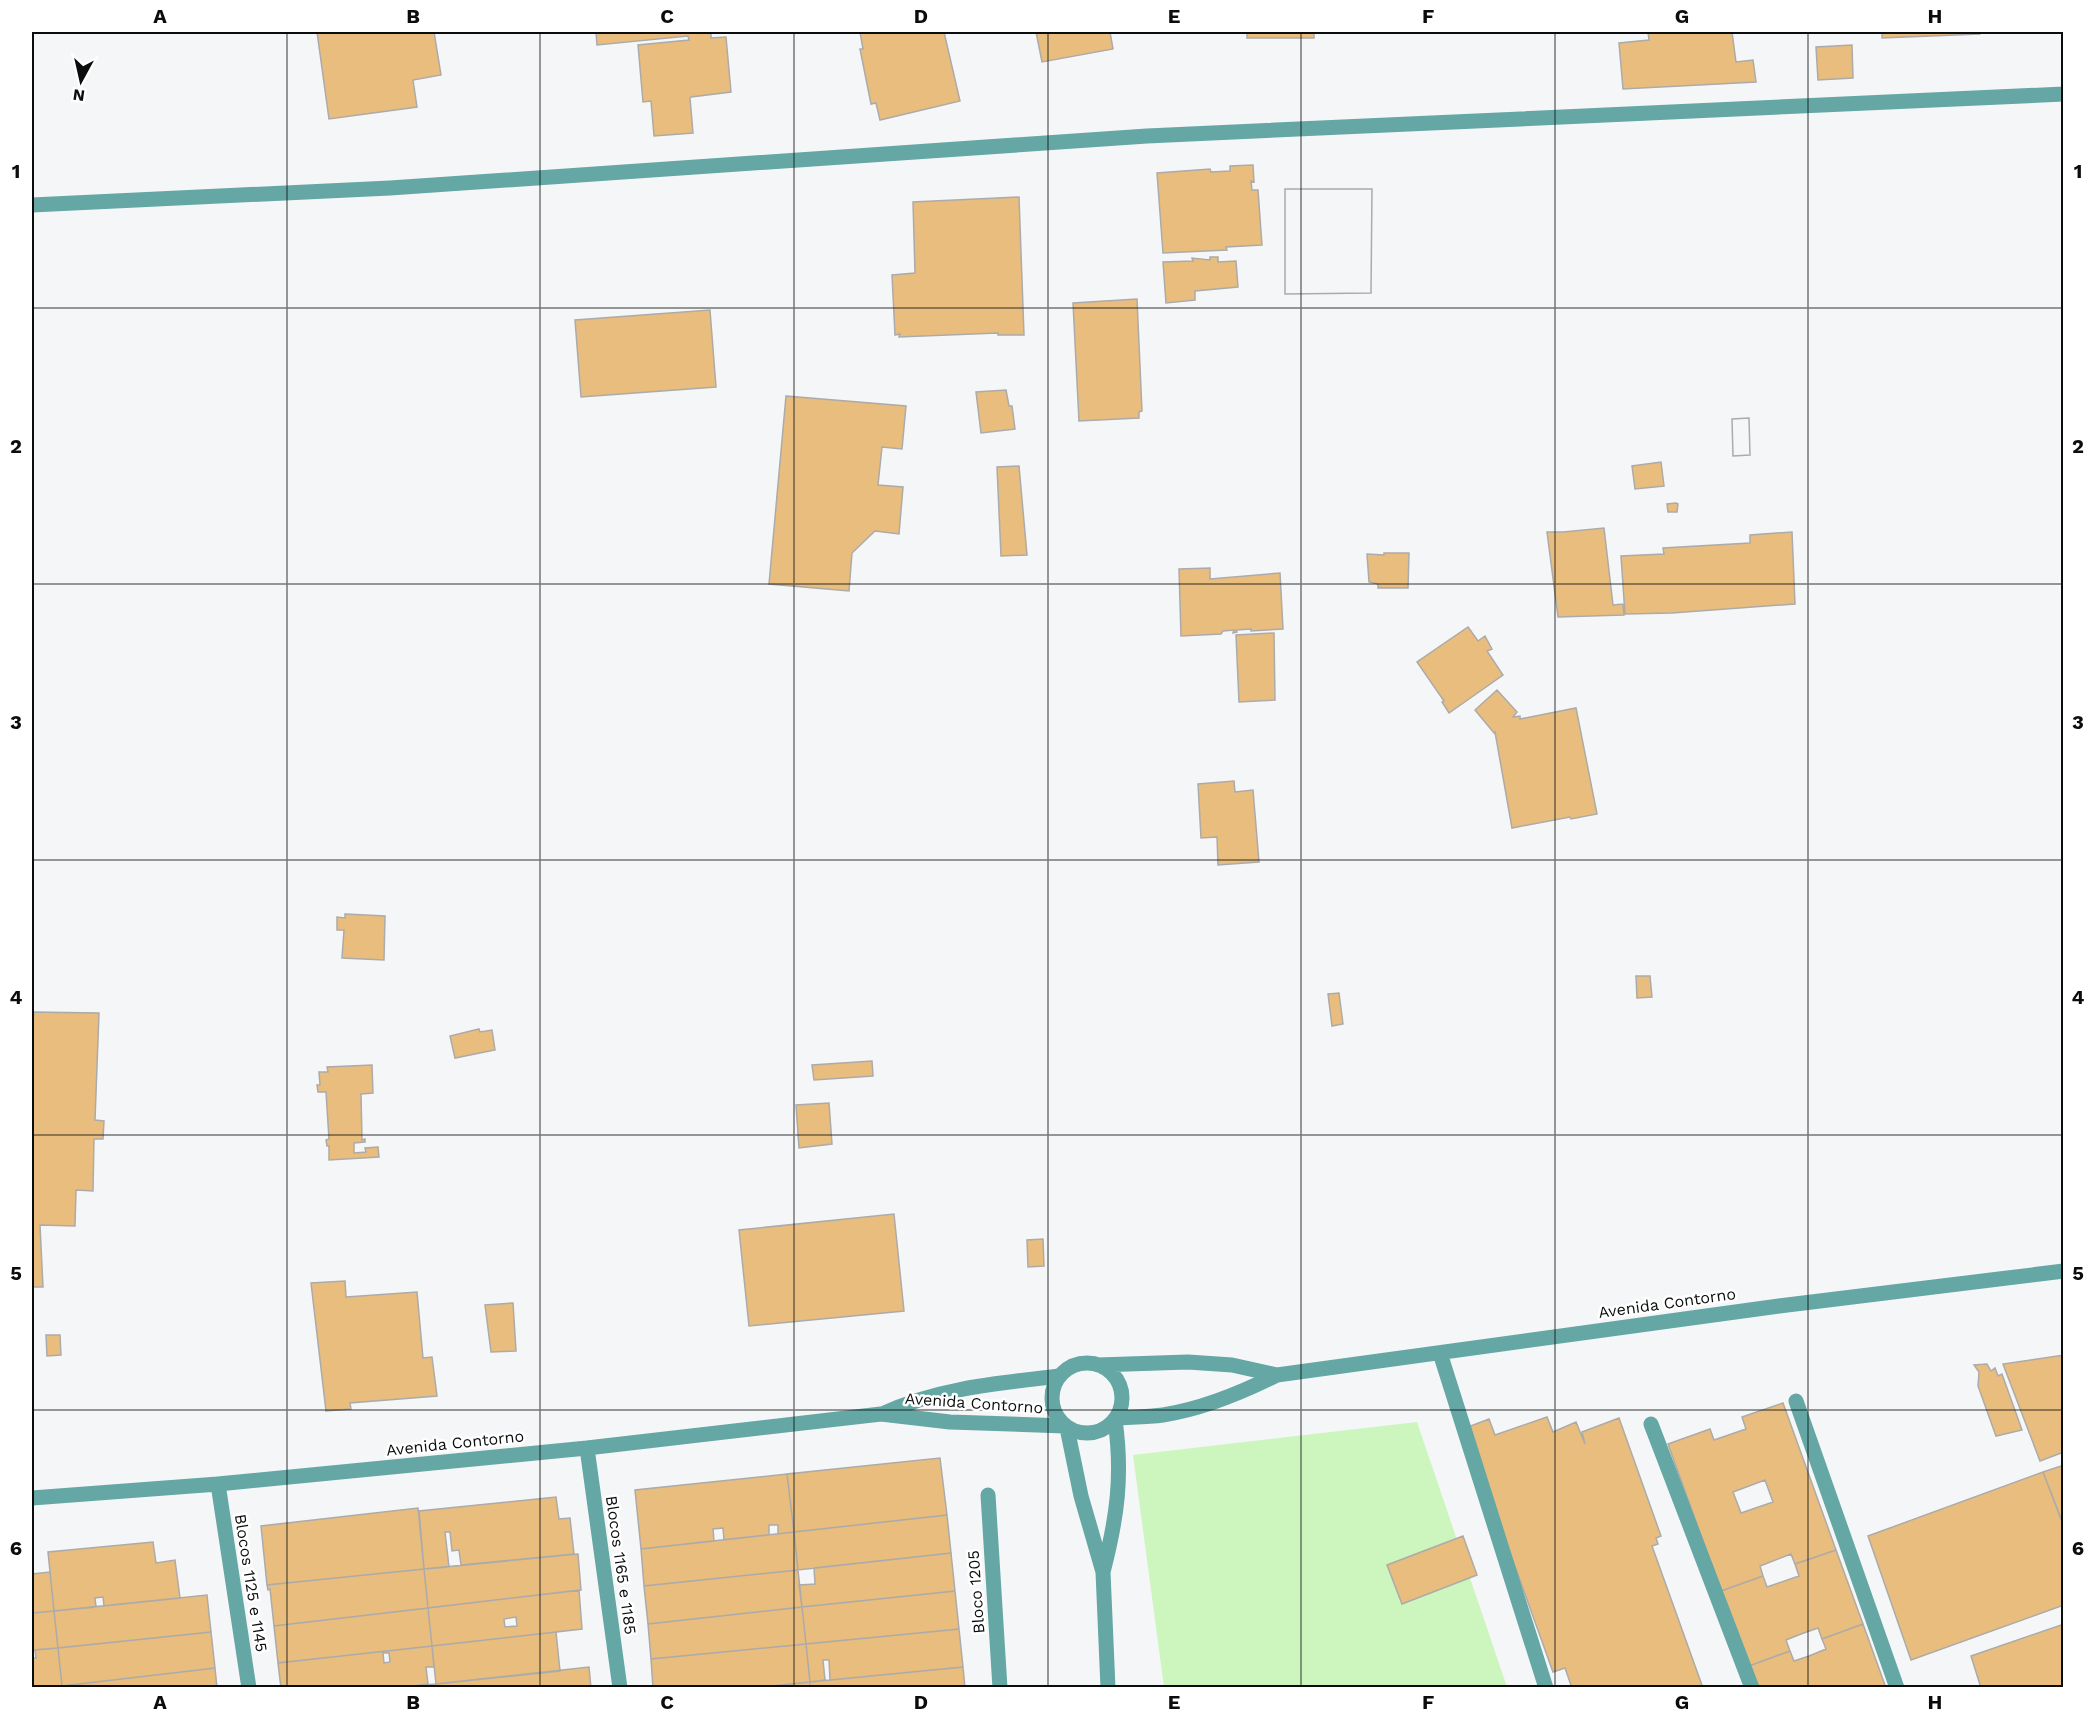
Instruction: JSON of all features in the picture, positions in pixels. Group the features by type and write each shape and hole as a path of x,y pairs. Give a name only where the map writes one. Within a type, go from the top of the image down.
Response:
{"street":[{"path":"32,205 390,188 1147,136 2064,94"},
{"name":"Avenida Contorno","path":"1115,1419 1163,1415 1194,1407 1238,1394 1277,1375 1779,1306 2064,1271"},
{"path":"1440,1353 1545,1688"},
{"name":"Avenida Contorno","path":"1097,1365 1149,1362 1210,1363 1232,1365 1277,1375"},
{"path":"1084,1363 1097,1365 1109,1371 1117,1381 1122,1393 1121,1406 1115,1419 1105,1429 1092,1433 1079,1433 1066,1427 1056,1415 1051,1402 1053,1388 1060,1376 1071,1367 1084,1363"},
{"name":"Avenida Contorno","path":"881,1414 910,1401 941,1393 989,1384 1060,1376"},
{"path":"1796,1401 1897,1688"},
{"name":"Avenida Contorno","path":"32,1498 218,1484 587,1448 881,1414 950,1422 1066,1427"},
{"path":"1103,1572 1114,1530 1118,1493 1119,1453 1115,1419"},
{"path":"1651,1424 1752,1688"},
{"path":"1066,1427 1081,1496 1103,1572 1108,1688"},
{"name":"Blocos 1165 e 1185","path":"587,1448 620,1688"},
{"name":"Blocos 1125 e 1145","path":"218,1484 249,1688"},
{"name":"Bloco 1205","path":"988,1494 1000,1688"}],"green space":[{"path":"1417,1422 1507,1687 1164,1687 1133,1455"}],"building":[{"path":"317,32 434,32 441,75 413,80 417,107 329,119"},
{"path":"596,32 711,32 711,38 726,37 731,92 690,98 693,133 654,136 651,101 643,102 638,45 689,40 688,36 597,45"},
{"path":"860,32 944,32 960,101 880,120 876,103 871,104 860,49 863,49"},
{"path":"1036,32 1110,32 1113,49 1042,62"},
{"path":"1247,32 1314,32 1314,38 1247,38"},
{"path":"1648,32 1732,32 1736,62 1753,60 1756,82 1623,89 1619,43 1649,40"},
{"path":"1882,32 1980,32 1980,34 1882,38"},
{"path":"1852,45 1853,78 1818,80 1816,47"},
{"path":"1253,165 1252,190 1258,190 1262,245 1226,247 1227,250 1163,253 1157,173 1210,169 1211,172 1230,171 1230,166"},
{"path":"1285,189 1372,189 1371,293 1285,294"},
{"path":"1285,189 1372,189 1371,293 1285,294"},
{"path":"1019,197 1024,335 998,335 998,333 899,337 900,334 895,335 892,275 915,273 913,202"},
{"path":"1210,257 1218,257 1218,262 1236,261 1238,287 1195,291 1195,300 1166,303 1163,262 1193,261 1192,258 1210,260"},
{"path":"1137,299 1142,411 1139,412 1139,418 1079,421 1073,303"},
{"path":"710,310 716,387 581,397 575,320"},
{"path":"1006,390 1009,406 1012,406 1015,429 981,433 976,392"},
{"path":"786,396 906,406 902,449 882,447 878,485 903,487 899,534 875,531 852,553 849,591 769,584"},
{"path":"1749,418 1750,455 1733,456 1732,419"},
{"path":"1749,418 1750,455 1733,456 1732,419"},
{"path":"1661,462 1664,486 1635,489 1632,466"},
{"path":"1019,466 1027,555 1001,556 997,467"},
{"path":"1667,504 1678,504 1677,512 1668,512"},
{"path":"1604,528 1613,605 1623,604 1624,615 1558,617 1547,532"},
{"path":"1792,532 1795,604 1625,614 1621,556 1664,554 1663,548 1750,543 1750,535"},
{"path":"1384,553 1409,553 1408,588 1378,588 1378,584 1369,582 1367,554 1384,555"},
{"path":"1210,568 1210,579 1280,573 1283,629 1236,630 1237,632 1233,633 1234,630 1223,631 1221,634 1181,636 1179,569"},
{"path":"1468,627 1478,641 1485,636 1492,649 1487,651 1503,675 1449,713 1442,702 1444,701 1417,662"},
{"path":"1274,633 1275,700 1239,702 1236,635"},
{"path":"1497,690 1517,712 1513,717 1520,716 1520,719 1576,708 1597,814 1512,828 1495,732 1475,710"},
{"path":"1234,781 1235,792 1253,790 1259,862 1218,865 1217,837 1201,838 1198,784"},
{"path":"345,914 385,916 384,960 342,958 344,930 337,930 337,917 345,918"},
{"path":"1636,976 1650,976 1652,997 1637,998"},
{"path":"1339,993 1343,1024 1332,1026 1328,994"},
{"path":"32,1012 99,1013 95,1120 104,1121 103,1139 94,1139 93,1191 76,1190 75,1226 40,1225 43,1287 32,1287"},
{"path":"479,1029 480,1032 492,1030 495,1050 455,1058 450,1036"},
{"path":"872,1061 873,1076 814,1080 812,1065"},
{"path":"372,1065 373,1093 361,1094 362,1140 365,1139 365,1142 354,1143 354,1153 366,1152 365,1148 378,1147 379,1157 329,1160 329,1146 326,1140 329,1139 326,1092 318,1092 319,1072 328,1072 327,1067"},
{"path":"829,1103 832,1144 799,1148 796,1105"},
{"path":"894,1214 904,1311 749,1326 739,1230"},
{"path":"1043,1239 1044,1266 1028,1267 1027,1240"},
{"path":"345,1281 346,1297 417,1292 423,1358 432,1357 437,1396 350,1403 351,1409 326,1411 311,1283"},
{"path":"513,1303 516,1351 491,1352 485,1305"},
{"path":"46,1335 60,1335 61,1355 47,1356"},
{"path":"2064,1355 2064,1452 2040,1461 2003,1364"},
{"path":"1987,1364 1991,1371 1995,1368 1998,1376 2002,1374 2022,1430 1996,1436 1978,1386 1979,1372 1974,1365"},
{"path":"1783,1403 1836,1550 1795,1564 1791,1554 1760,1566 1763,1576 1721,1591 1668,1444 1710,1429 1714,1440 1746,1429 1742,1417","holes":["1765,1480 1773,1502 1741,1513 1733,1492"]},
{"path":"1547,1417 1553,1432 1576,1422 1585,1444 1582,1432 1619,1418 1661,1536 1656,1538 1658,1544 1652,1546 1703,1688 1572,1688 1565,1668 1553,1672 1471,1444 1468,1427 1489,1419 1495,1435"},
{"path":"940,1458 947,1515 794,1532 787,1474"},
{"path":"2064,1465 2064,1526 2043,1472"},
{"path":"2043,1472 2064,1527 2064,1605 1911,1660 1868,1536"},
{"path":"787,1474 794,1532 778,1534 778,1525 769,1525 769,1535 724,1540 723,1528 713,1529 714,1541 641,1549 635,1490"},
{"path":"556,1497 559,1519 570,1518 574,1554 461,1565 459,1550 452,1551 450,1532 445,1532 449,1567 424,1569 419,1511"},
{"path":"418,1508 424,1569 267,1585 261,1526"},
{"path":"947,1515 951,1553 798,1570 794,1532"},
{"path":"794,1532 798,1570 644,1586 641,1549"},
{"path":"1463,1536 1477,1575 1402,1604 1387,1565"},
{"path":"153,1542 156,1563 175,1560 180,1598 104,1606 103,1597 95,1598 96,1607 54,1611 48,1552"},
{"path":"1836,1550 1863,1624 1822,1639 1818,1628 1801,1634 1786,1640 1790,1651 1749,1666 1721,1591 1763,1576 1767,1587 1799,1576 1795,1564"},
{"path":"951,1553 955,1591 802,1607 799,1585 815,1584 814,1568"},
{"path":"578,1554 581,1590 428,1608 424,1569"},
{"path":"424,1569 428,1608 274,1626 270,1589 268,1590 267,1585"},
{"path":"798,1570 802,1607 648,1624 644,1586"},
{"path":"50,1572 54,1611 32,1613 32,1574"},
{"path":"579,1590 582,1629 432,1646 428,1608","holes":["516,1617 517,1626 505,1627 504,1619"]},
{"path":"955,1591 959,1629 806,1644 802,1607"},
{"path":"207,1595 211,1632 58,1648 54,1611"},
{"path":"802,1607 806,1644 651,1659 648,1624"},
{"path":"428,1608 432,1646 278,1663 274,1626"},
{"path":"54,1611 58,1648 32,1650 32,1613"},
{"path":"1863,1624 1886,1688 1757,1688 1749,1666 1790,1651 1794,1661 1809,1656 1826,1649 1822,1639"},
{"path":"2064,1624 2064,1685 2057,1688 1981,1688 1971,1656"},
{"path":"959,1629 963,1667 830,1680 829,1660 823,1660 825,1680 810,1682 806,1644"},
{"path":"211,1632 215,1668 62,1686 58,1648"},
{"path":"556,1632 560,1671 436,1684 432,1646"},
{"path":"806,1644 810,1682 752,1688 653,1688 651,1659"},
{"path":"432,1646 434,1667 426,1667 428,1684 399,1688 281,1688 278,1663","holes":["383,1653 389,1653 390,1662 384,1663"]},
{"path":"58,1648 62,1686 32,1688 32,1658 36,1658 35,1650"},
{"path":"589,1667 591,1688 436,1688 436,1684"},
{"path":"963,1667 965,1688 810,1688 810,1682"},
{"path":"215,1668 217,1688 63,1688 62,1686"},
{"path":"810,1682 810,1688 752,1688"},
{"path":"436,1684 436,1688 411,1688 411,1686"}]}
